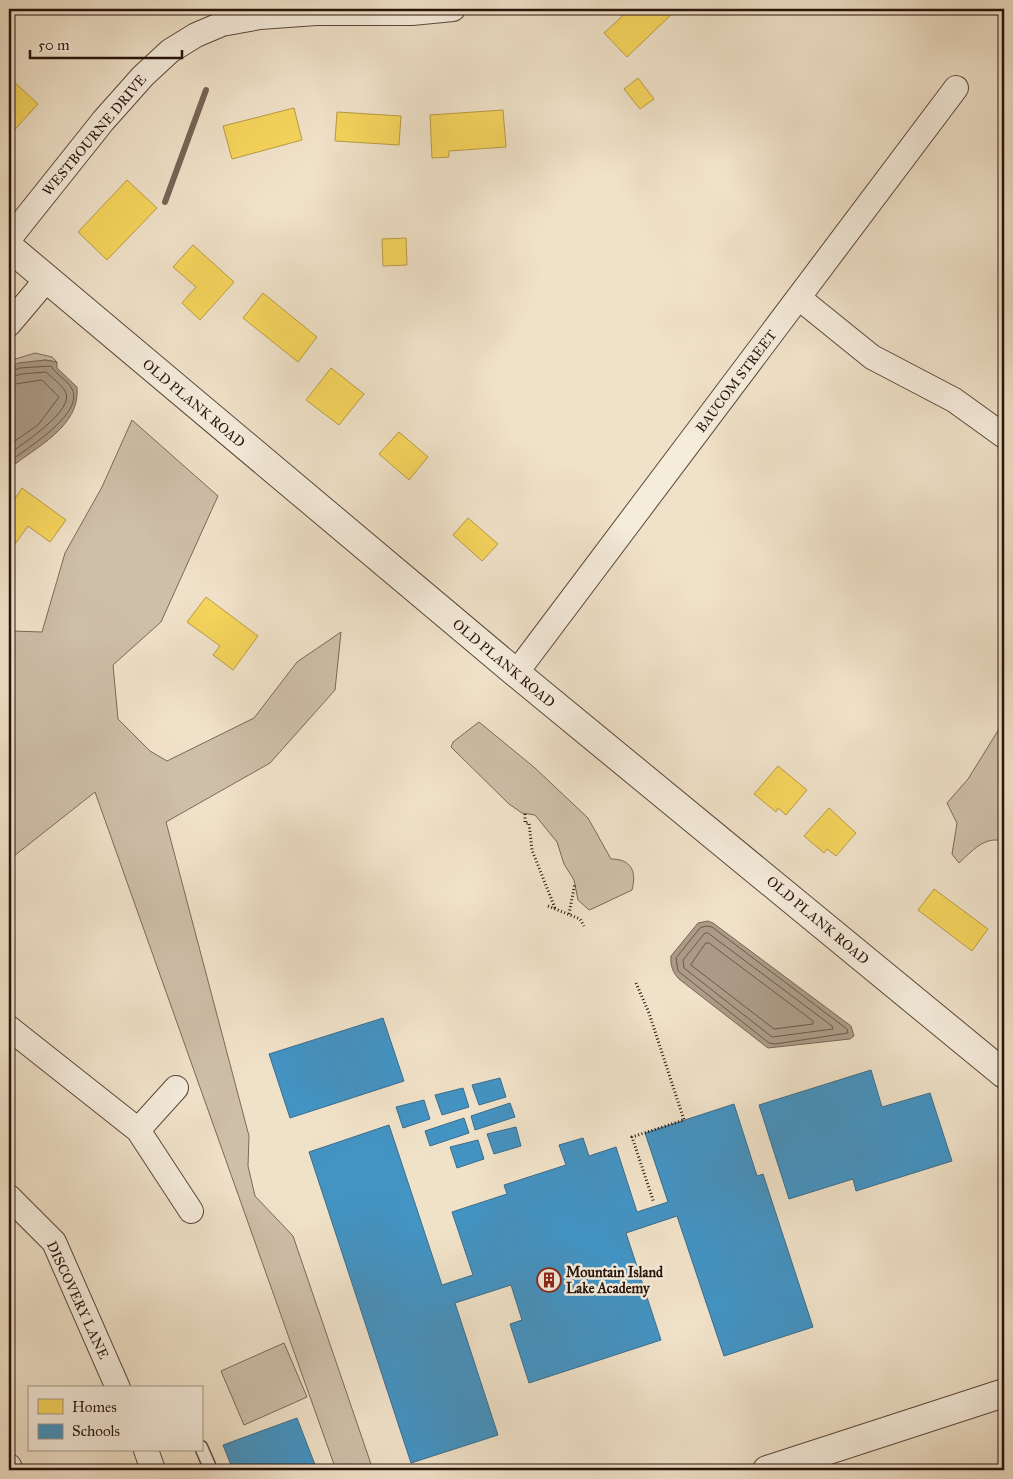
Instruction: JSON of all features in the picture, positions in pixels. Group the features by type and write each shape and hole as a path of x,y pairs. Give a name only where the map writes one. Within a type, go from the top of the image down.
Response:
{"street":[{"name":"WESTBOURNE DRIVE","path":"9,239 103,121 142,76 170,51 227,16 260,18 316,13 412,13 453,9"},
{"name":"BAUCOM STREET","path":"516,673 956,88"},
{"name":"OLD PLANK ROAD","path":"9,247 516,673 1004,1074"},
{"path":"9,324 47,279"},
{"path":"798,298 872,357 954,400 1004,436"},
{"path":"9,1028 138,1130 191,1211"},
{"path":"138,1130 176,1088"},
{"name":"DISCOVERY LANE","path":"9,1197 54,1242 117,1386"},
{"path":"767,1470 1004,1393"},
{"path":"147,1452 153,1470"},
{"path":"9,1466 11,1470"}],"lane":[{"path":"202,1449 211,1470"}],"path":[{"path":"525,814 525,823 529,823 532,850 555,908"},
{"path":"569,914 575,883"},
{"path":"548,906 580,919 584,926"},
{"path":"636,984 649,1013 684,1120 632,1137 654,1203"}],"shaded area":[{"path":"35,353 52,357 57,362 45,360 9,368 9,361"},
{"path":"132,420 218,496 161,622 113,665 118,719 150,751 167,761 254,718 297,662 341,632 335,690 270,763 166,822 249,1136 248,1166 255,1196 293,1236 373,1470 336,1470 95,792 9,860 9,627 12,631 42,632 65,553 102,487"},
{"path":"1004,721 1004,842 991,840 985,842 959,863 952,854 957,823 947,803 968,779"},
{"path":"479,722 535,768 588,818 611,859 623,861 631,867 634,877 632,890 589,910 578,900 574,880 564,864 557,842 535,815 522,813 509,804 451,747 453,742"},
{"path":"284,1343 307,1397 244,1425 221,1371"}],"water":[{"path":"45,360 57,362 57,368 77,387 76,401 72,414 54,435 9,469 9,368 18,363"},
{"path":"708,921 851,1026 854,1036 850,1039 768,1048 679,979 672,969 671,956 698,923"}],"building: Homes":[{"path":"630,9 671,9 674,12 627,57 604,33"},
{"path":"638,78 654,99 640,109 624,89"},
{"path":"12,80 38,104 9,136 9,84"},
{"path":"294,108 302,140 232,159 223,126"},
{"path":"503,110 506,147 449,151 449,157 432,158 430,115"},
{"path":"337,112 401,116 399,145 335,141"},
{"path":"127,180 157,208 107,260 78,232"},
{"path":"406,238 407,265 383,266 382,239"},
{"path":"193,245 234,282 200,320 182,303 196,287 173,267"},
{"path":"263,293 317,337 298,362 243,318"},
{"path":"331,368 364,394 339,425 306,400"},
{"path":"399,432 428,457 409,480 379,454"},
{"path":"22,488 66,520 50,542 28,526 15,544 9,540 9,519 12,514 9,512 9,507"},
{"path":"468,518 498,544 482,561 453,535"},
{"path":"206,597 258,636 233,670 213,655 220,646 187,622"},
{"path":"778,766 807,790 786,815 778,808 776,812 754,794"},
{"path":"829,808 856,833 836,856 827,849 824,853 804,836"},
{"path":"934,889 988,929 972,951 918,910"}],"building: Schools":[{"path":"383,1018 404,1081 290,1118 269,1054"},
{"path":"871,1070 882,1107 930,1093 952,1161 856,1191 853,1179 789,1199 759,1105"},
{"path":"500,1078 506,1097 479,1105 472,1085"},
{"path":"463,1088 469,1107 442,1115 435,1095"},
{"path":"424,1100 430,1119 403,1128 396,1107"},
{"path":"510,1103 515,1117 475,1130 471,1116"},
{"name":"Mountain Island Lake Academy","path":"734,1104 757,1176 763,1174 813,1327 724,1356 677,1216 626,1233 661,1340 529,1383 510,1324 522,1320 511,1285 455,1303 498,1435 411,1463 309,1152 389,1125 442,1285 473,1275 452,1212 507,1194 504,1185 566,1165 559,1145 583,1138 589,1156 616,1147 637,1212 668,1202 645,1133"},
{"path":"464,1118 469,1133 430,1146 425,1131"},
{"path":"516,1127 521,1146 494,1154 487,1134"},
{"path":"478,1140 484,1159 457,1168 450,1147"},
{"path":"297,1418 317,1470 233,1470 223,1445"}],"waterway":[{"path":"165,202 206,90"}],"place":[{"name":"Mountain Island Lake Academy","path":"549,1280"}]}
